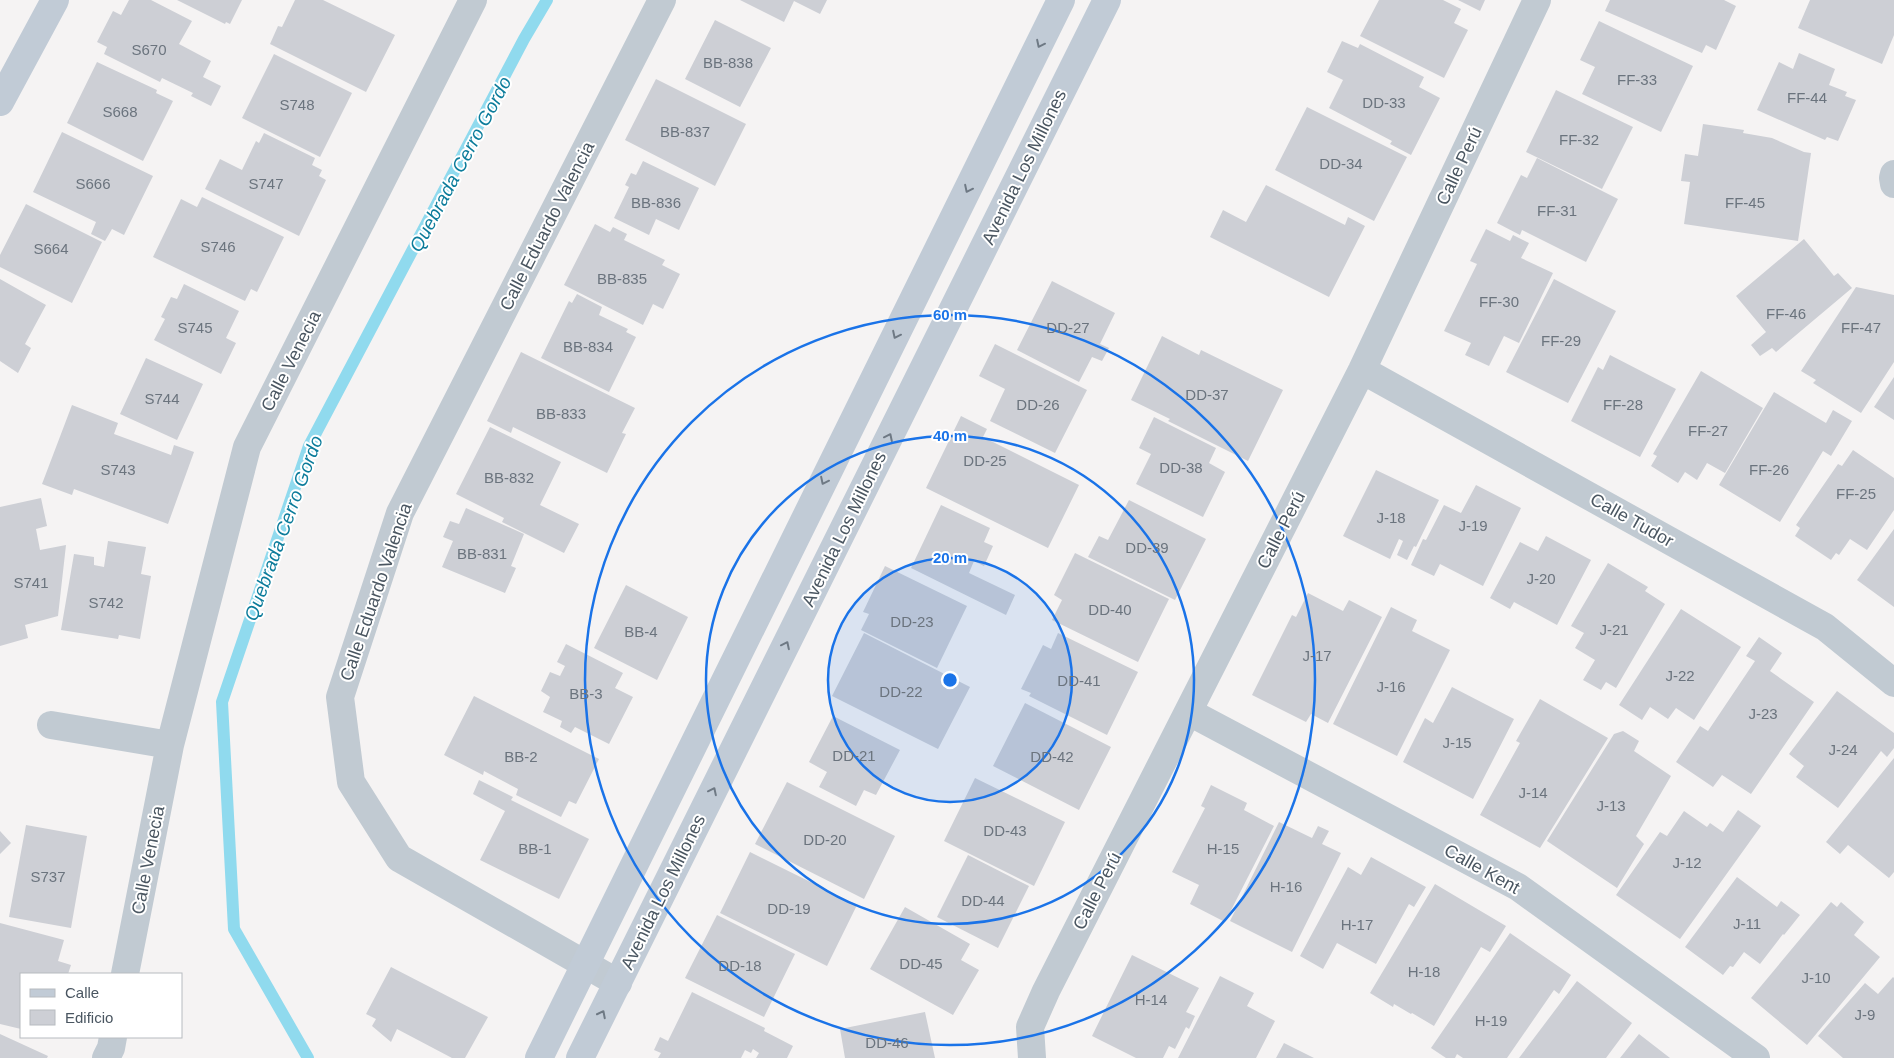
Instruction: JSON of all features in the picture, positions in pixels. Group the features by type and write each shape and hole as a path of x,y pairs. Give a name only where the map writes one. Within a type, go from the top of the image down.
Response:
{"street":[{"path":"0,102 55,0"},
{"name":"Calle Venecia","path":"126,973 170,746 247,448 473,0"},
{"name":"Calle Eduardo Valencia","path":"618,983 399,858 351,782 340,697 400,513 662,0"},
{"name":"Avenida Los Millones","path":"539,1058 1061,0"},
{"name":"Avenida Los Millones","path":"580,1058 1107,0"},
{"name":"Calle Perú","path":"1032,1058 1030,1027 1046,991 1362,370 1537,0"},
{"path":"1894,174 1892,178 1894,184"},
{"name":"Calle Tudor","path":"1362,370 1825,627 1894,683"},
{"name":"Calle Kent","path":"1189,712 1518,887 1756,1058"},
{"path":"51,725 170,746"},
{"path":"106,1058 111,1048 113,1038"}],"building":[{"path":"129,0 151,0 192,21 179,44 211,61 203,77 221,86 211,106 191,96 193,93 162,78 160,82 104,54 107,47 97,42 113,11 121,15"},
{"path":"177,0 242,0 230,24 226,22 225,24"},
{"path":"295,0 323,0 395,35 366,92 270,44 278,26 282,27"},
{"path":"740,0 827,0 820,14 794,1 784,22"},
{"path":"1379,0 1443,0 1461,9 1454,23 1468,30 1444,78 1360,36"},
{"path":"1458,0 1485,0 1480,11"},
{"path":"1610,0 1724,0 1736,6 1716,50 1706,45 1702,53 1605,11"},
{"path":"1810,0 1894,0 1894,35 1882,64 1798,28"},
{"path":"715,20 771,48 740,107 685,79"},
{"path":"1599,21 1693,66 1661,132 1582,94 1595,67 1580,60"},
{"path":"1342,41 1358,48 1360,44 1424,77 1419,87 1440,98 1411,155 1390,144 1392,141 1329,108 1343,80 1327,72"},
{"path":"1799,53 1835,69 1829,85 1847,92 1845,96 1856,100 1838,141 1827,137 1825,140 1757,110 1779,62 1793,69"},
{"path":"274,54 352,93 320,157 242,118"},
{"path":"97,62 157,90 156,93 173,101 143,161 67,123"},
{"path":"656,79 746,124 715,186 625,140"},
{"path":"1556,90 1633,127 1602,189 1526,152"},
{"path":"1307,107 1407,157 1374,221 1275,170"},
{"path":"1703,124 1744,130 1743,133 1772,138 1804,152 1811,153 1798,241 1684,224 1690,182 1681,181 1685,154 1698,156"},
{"path":"62,132 153,176 124,235 112,229 105,241 91,234 96,222 33,192"},
{"path":"264,133 315,158 312,165 322,170 319,176 326,180 299,236 205,189 220,159 242,170 256,141 259,143"},
{"path":"1537,158 1618,199 1586,262 1522,230 1520,235 1497,223 1521,175 1527,178"},
{"path":"643,161 699,188 679,230 656,219 649,235 614,218 629,187 625,185 631,173 636,175"},
{"path":"1266,185 1345,225 1348,217 1365,226 1329,297 1210,237 1223,210 1246,222"},
{"path":"202,197 284,237 257,292 251,289 245,301 153,257 181,199 197,207"},
{"path":"26,204 102,242 72,303 0,267 0,255"},
{"path":"595,224 610,232 613,227 627,234 624,240 665,260 662,265 680,274 663,309 653,304 643,325 564,285"},
{"path":"1486,229 1510,241 1513,235 1529,243 1521,258 1553,273 1519,343 1504,336 1489,366 1465,355 1471,343 1444,331 1477,264 1470,261"},
{"path":"1804,239 1834,276 1838,273 1852,288 1776,352 1772,348 1760,356 1751,345 1766,332 1736,296"},
{"path":"0,279 46,305 25,344 31,348 18,373 0,361"},
{"path":"1554,279 1616,311 1568,403 1506,372"},
{"path":"1052,281 1115,313 1100,344 1109,348 1102,361 1092,357 1079,382 1017,350"},
{"path":"184,284 239,311 226,338 236,343 221,374 154,340 165,319 161,317 171,297 177,299"},
{"path":"1856,287 1894,295 1894,362 1861,413 1813,383 1816,380 1801,371"},
{"path":"577,294 602,307 599,315 628,329 626,332 636,337 609,392 541,358 569,301 572,303"},
{"path":"1162,336 1199,355 1201,350 1283,390 1248,461 1168,421 1170,419 1131,400"},
{"path":"995,344 1087,390 1055,453 990,421 1005,389 979,376"},
{"path":"521,352 635,408 622,433 626,434 607,473 513,427 511,433 487,421"},
{"path":"1610,355 1676,389 1640,457 1571,421 1598,367 1603,370"},
{"path":"146,358 203,384 177,440 120,414"},
{"path":"1701,371 1763,408 1725,473 1707,463 1697,480 1685,472 1678,483 1651,466 1657,456 1653,454"},
{"path":"1894,377 1894,420 1874,407"},
{"path":"1774,392 1826,423 1833,410 1852,421 1831,456 1823,451 1780,522 1719,485"},
{"path":"72,405 118,423 114,434 171,455 174,445 194,452 168,524 74,489 72,495 42,484"},
{"path":"961,416 987,429 983,437 1079,485 1048,548 926,488"},
{"path":"1154,417 1216,448 1209,463 1225,472 1203,517 1136,484 1151,454 1139,448"},
{"path":"490,427 561,462 540,505 579,524 564,553 502,522 504,518 456,494"},
{"path":"1853,450 1894,478 1894,510 1867,550 1850,539 1839,555 1836,553 1831,560 1795,536 1800,528 1796,525 1838,464 1842,466"},
{"path":"1376,470 1439,500 1416,547 1414,546 1407,560 1397,555 1403,541 1399,539 1390,559 1343,536"},
{"path":"1476,485 1521,508 1483,586 1440,564 1434,576 1411,565 1423,539 1426,540 1444,505 1461,513"},
{"path":"41,498 47,526 36,529 40,550 66,545 58,616 25,625 28,638 0,646 0,507"},
{"path":"1129,500 1206,539 1175,600 1088,557 1099,536 1108,540"},
{"path":"941,505 990,528 984,542 993,546 984,566 974,561 969,573 1015,595 1006,615 911,568"},
{"path":"466,508 524,534 511,566 516,568 505,593 442,567 453,541 443,537 450,521 459,524"},
{"path":"1894,529 1894,607 1857,580"},
{"path":"1546,536 1591,560 1557,625 1514,602 1510,609 1490,598 1520,542 1538,551"},
{"path":"108,541 146,547 141,574 151,576 140,639 119,635 118,639 61,630 74,554 94,557 94,565 104,567"},
{"path":"1075,553 1169,599 1138,662 1052,620 1062,600 1054,595"},
{"path":"1608,563 1648,587 1645,591 1665,604 1616,688 1606,682 1601,690 1583,680 1595,660 1575,648 1584,633 1571,626"},
{"path":"885,566 967,606 937,668 861,630 869,614 863,612"},
{"path":"626,585 688,617 657,680 594,648"},
{"path":"1308,593 1343,611 1349,600 1382,617 1328,723 1311,714 1306,722 1252,695 1292,615 1296,617"},
{"path":"1391,607 1417,620 1412,631 1450,650 1397,756 1333,724"},
{"path":"1681,609 1741,647 1694,720 1676,708 1668,719 1650,707 1642,720 1619,705"},
{"path":"864,633 970,687 938,749 832,696"},
{"path":"1058,633 1138,672 1107,735 1029,696 1031,693 1021,689 1043,645 1051,649"},
{"path":"1759,637 1782,653 1770,671 1814,702 1751,794 1722,775 1713,787 1676,762 1700,726 1708,731 1755,661 1746,656"},
{"path":"566,644 623,673 615,688 633,697 609,744 575,727 571,733 560,727 562,721 543,712 550,697 541,691 550,672 560,676 565,666 557,662"},
{"path":"1452,687 1514,719 1473,799 1403,762 1425,718 1433,723"},
{"path":"1837,691 1894,733 1894,748 1887,757 1881,751 1838,808 1796,777 1804,766 1789,754"},
{"path":"474,696 599,759 576,804 569,801 561,817 516,795 518,789 484,771 483,775 444,755"},
{"path":"1540,699 1608,738 1540,848 1480,815 1520,743 1516,741"},
{"path":"1025,703 1111,747 1079,810 993,766"},
{"path":"833,716 900,750 876,795 864,790 856,806 819,787 827,772 809,762"},
{"path":"1623,731 1639,741 1634,751 1671,776 1636,836 1644,844 1617,888 1547,841 1614,734"},
{"path":"1894,758 1894,872 1889,878 1848,845 1840,854 1826,842"},
{"path":"975,778 1065,822 1034,886 944,841"},
{"path":"479,780 513,797 511,800 589,839 559,899 480,860 505,811 473,794"},
{"path":"787,782 895,836 864,899 755,844"},
{"path":"1211,785 1247,803 1244,810 1274,826 1225,922 1190,904 1199,885 1172,872 1205,808 1201,806"},
{"path":"1738,810 1761,826 1680,939 1616,895 1660,832 1667,836 1684,811 1707,827 1710,823 1723,832"},
{"path":"1279,822 1312,838 1318,826 1329,831 1322,844 1341,853 1292,952 1230,921"},
{"path":"26,825 87,836 71,928 9,917"},
{"path":"0,831 11,843 0,854"},
{"path":"750,852 857,905 827,966 720,913"},
{"path":"968,855 1029,886 998,948 937,917"},
{"path":"1371,857 1426,887 1414,907 1409,904 1376,964 1337,943 1323,969 1300,956 1348,867 1361,875"},
{"path":"1737,877 1777,907 1781,901 1800,915 1760,964 1744,952 1733,967 1730,966 1723,975 1685,947"},
{"path":"1435,884 1506,926 1490,952 1481,947 1434,1026 1394,1004 1393,1007 1370,993"},
{"path":"1831,902 1837,907 1841,902 1864,922 1854,935 1880,957 1807,1045 1751,998"},
{"path":"905,907 970,944 961,960 979,970 953,1015 870,969"},
{"path":"717,915 795,954 764,1017 685,978"},
{"path":"0,923 64,940 58,961 71,965 68,973 20,973 20,1029 0,1024"},
{"path":"1510,933 1571,975 1559,994 1554,990 1507,1058 1463,1058 1457,1054 1455,1058 1446,1058 1431,1048"},
{"path":"1132,955 1199,988 1186,1012 1195,1016 1189,1029 1186,1027 1175,1049 1169,1046 1163,1058 1136,1058 1092,1036"},
{"path":"391,967 488,1017 465,1058 452,1058 397,1029 391,1042 372,1026 376,1019 366,1014"},
{"path":"1220,976 1254,993 1247,1006 1275,1021 1256,1058 1178,1058"},
{"path":"1893,977 1894,1058 1843,1058 1818,1036 1865,983 1878,994"},
{"path":"1577,981 1632,1023 1606,1058 1519,1058"},
{"path":"692,992 765,1028 764,1031 793,1046 787,1058 756,1058 759,1053 753,1049 751,1053 745,1050 741,1058 658,1058 661,1053 654,1050 660,1037 668,1041"},
{"path":"925,1012 935,1058 845,1058 840,1029"},
{"path":"0,1034 48,1056 47,1058 0,1058"},
{"path":"1639,1034 1670,1058 1620,1058"},
{"path":"1284,1043 1314,1058 1276,1058"}],"waterway":[{"name":"Quebrada Cerro Gordo","path":"308,1058 234,929 222,702 309,446 524,39 547,0"}]}
